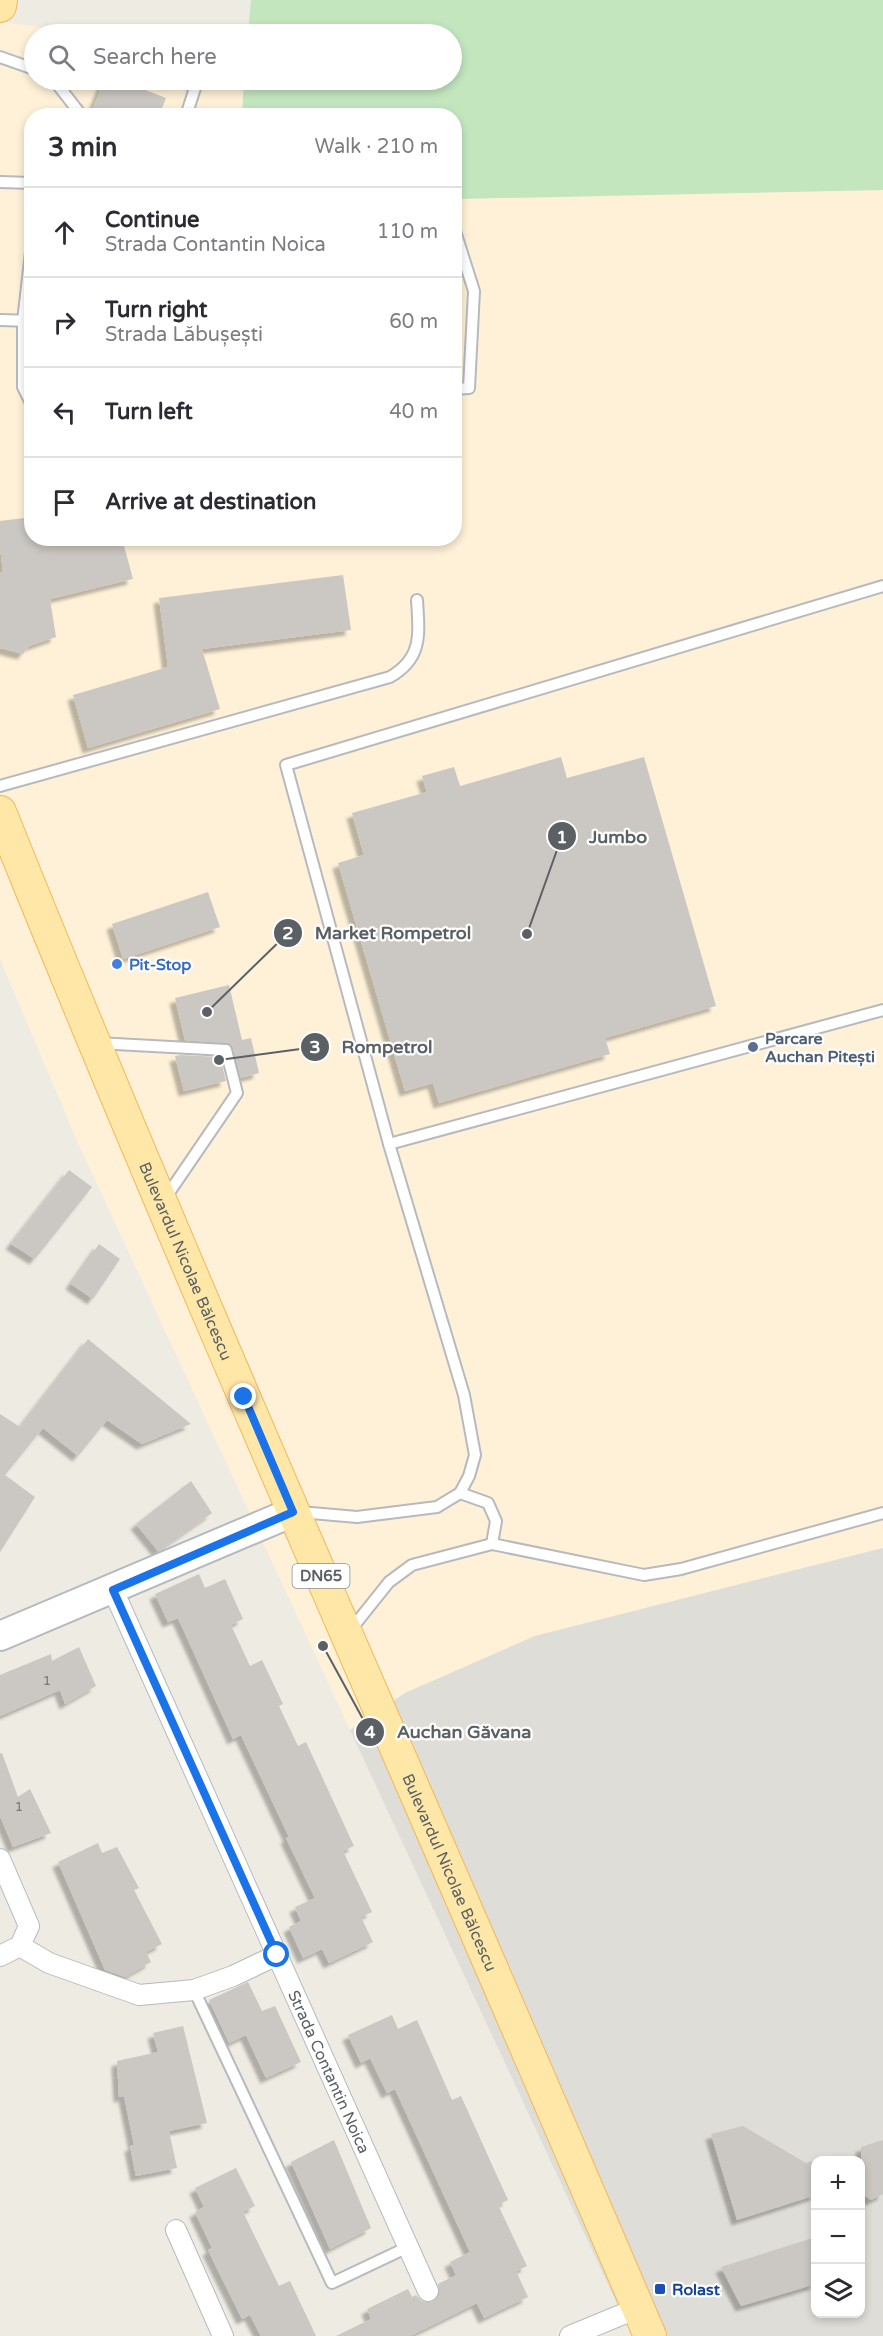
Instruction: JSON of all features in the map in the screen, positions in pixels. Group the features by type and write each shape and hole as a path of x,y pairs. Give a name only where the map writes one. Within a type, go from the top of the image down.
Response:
{"main road":[{"path":"0,6 1,0"},
{"name":"Bulevardul Nicolae Bălcescu","path":"0,812 93,1042 293,1512 644,2322"}],"street":[{"path":"0,1636 293,1512"},
{"name":"Strada Contantin Noica","path":"113,1590 428,2291"},
{"path":"0,1859 29,1926 20,1946 0,1956"},
{"path":"20,1946 49,1963 139,1995 194,1990 277,1955"},
{"path":"176,2230 223,2336"},
{"path":"570,2336 644,2322"}],"lane":[{"path":"0,57 24,65"},
{"path":"62,90 76,108"},
{"path":"189,108 194,90"},
{"path":"0,182 24,183"},
{"path":"462,253 474,291 469,388 462,388"},
{"path":"0,320 24,321"},
{"path":"24,370 24,389"},
{"path":"293,1512 357,1517 437,1507 460,1493 469,1476 475,1455 466,1406 389,1144 286,765 883,586"},
{"path":"0,786 390,677 408,663 417,647 419,638 417,600"},
{"path":"389,1144 883,1010"},
{"path":"93,1042 226,1050 237,1093 162,1202"},
{"path":"460,1493 488,1503 496,1521 492,1544"},
{"path":"347,1635 389,1582 412,1565 492,1544 645,1575 681,1569 883,1512"},
{"path":"194,1990 332,2283 408,2247"}],"shaded area":[{"path":"0,22 24,25 24,90 243,90 242,108 24,108 24,546 462,546 462,199 883,190 883,1548 535,1636 405,1693 350,1730 77,1141 0,959"},
{"path":"883,1548 883,2336 632,2336 350,1730 405,1693 535,1636"}],"green space":[{"path":"251,0 883,0 883,190 462,199 462,108 242,108 243,90 462,90 462,24 249,24"}],"building":[{"path":"100,90 146,90 166,98 162,108 93,108"},
{"path":"24,518 24,546 124,546 133,579 50,599 56,637 29,646 23,654 0,648 0,573 3,572 0,521"},
{"path":"343,575 351,630 202,649 220,709 88,748 73,695 168,667 159,598"},
{"path":"561,757 567,778 644,757 716,1006 605,1038 610,1054 439,1103 433,1083 405,1091 338,863 364,855 352,813 427,792 422,776 454,767 460,786"},
{"path":"208,892 220,927 123,959 112,924"},
{"path":"229,985 242,1040 251,1038 259,1073 241,1078 230,1044 185,1040 175,998"},
{"path":"175,1056 220,1057 226,1081 184,1091"},
{"path":"69,1170 92,1187 35,1259 11,1244"},
{"path":"99,1244 120,1259 93,1299 71,1284"},
{"path":"88,1339 191,1424 142,1444 107,1420 78,1456 43,1428 5,1475 35,1497 0,1552 0,1414 20,1427"},
{"path":"191,1481 212,1513 158,1551 136,1524"},
{"path":"199,1574 205,1588 225,1579 243,1619 231,1625 250,1666 262,1660 283,1704 279,1706 298,1746 306,1742 354,1846 343,1851 372,1912 361,1917 373,1942 329,1963 322,1949 303,1958 289,1927 301,1921 295,1907 315,1898 241,1735 233,1739 178,1618 168,1622 155,1594"},
{"path":"79,1647 96,1686 65,1704 60,1690 0,1716 0,1675 51,1654 52,1661"},
{"path":"0,1753 2,1753 18,1797 30,1789 51,1833 13,1847 0,1816"},
{"path":"98,1843 102,1853 117,1847 139,1888 134,1890 162,1944 146,1952 151,1962 125,1977 105,1970 58,1862"},
{"path":"248,1982 262,2011 275,2006 301,2062 266,2078 246,2035 229,2043 209,2000"},
{"path":"392,2015 398,2029 417,2020 452,2100 461,2096 508,2200 498,2205 527,2266 516,2271 528,2297 484,2318 477,2303 410,2336 336,2336 371,2319 367,2309 408,2289 412,2297 416,2295 422,2301 433,2302 440,2293 438,2284 456,2275 450,2262 470,2252 395,2089 387,2093 370,2058 361,2063 348,2035"},
{"path":"183,2026 207,2123 169,2131 177,2168 136,2176 130,2146 134,2145 124,2096 119,2097 117,2061 158,2052 153,2033"},
{"path":"743,2126 806,2163 811,2162 811,2197 737,2220 711,2134"},
{"path":"334,2140 371,2228 330,2249 291,2162"},
{"path":"883,2140 883,2194 871,2200 865,2196 865,2156 861,2156 861,2147"},
{"path":"236,2168 255,2206 243,2212 279,2286 290,2281 316,2336 261,2336 250,2315 242,2319 208,2250 212,2248 195,2212 204,2207 195,2188"},
{"path":"811,2239 811,2285 741,2306 721,2267"}],"place":[{"name":"Jumbo","path":"527,934"},
{"name":"Pit-Stop","path":"117,964"},
{"name":"Market Rompetrol","path":"207,1012"},
{"name":"Parcare Auchan Pitești","path":"753,1047"},
{"name":"Rompetrol","path":"219,1060"},
{"name":"Auchan Găvana","path":"323,1646"},
{"name":"Rolast","path":"660,2289"}],"route":[{"path":"244,1397 293,1512 113,1590 277,1955"}]}
